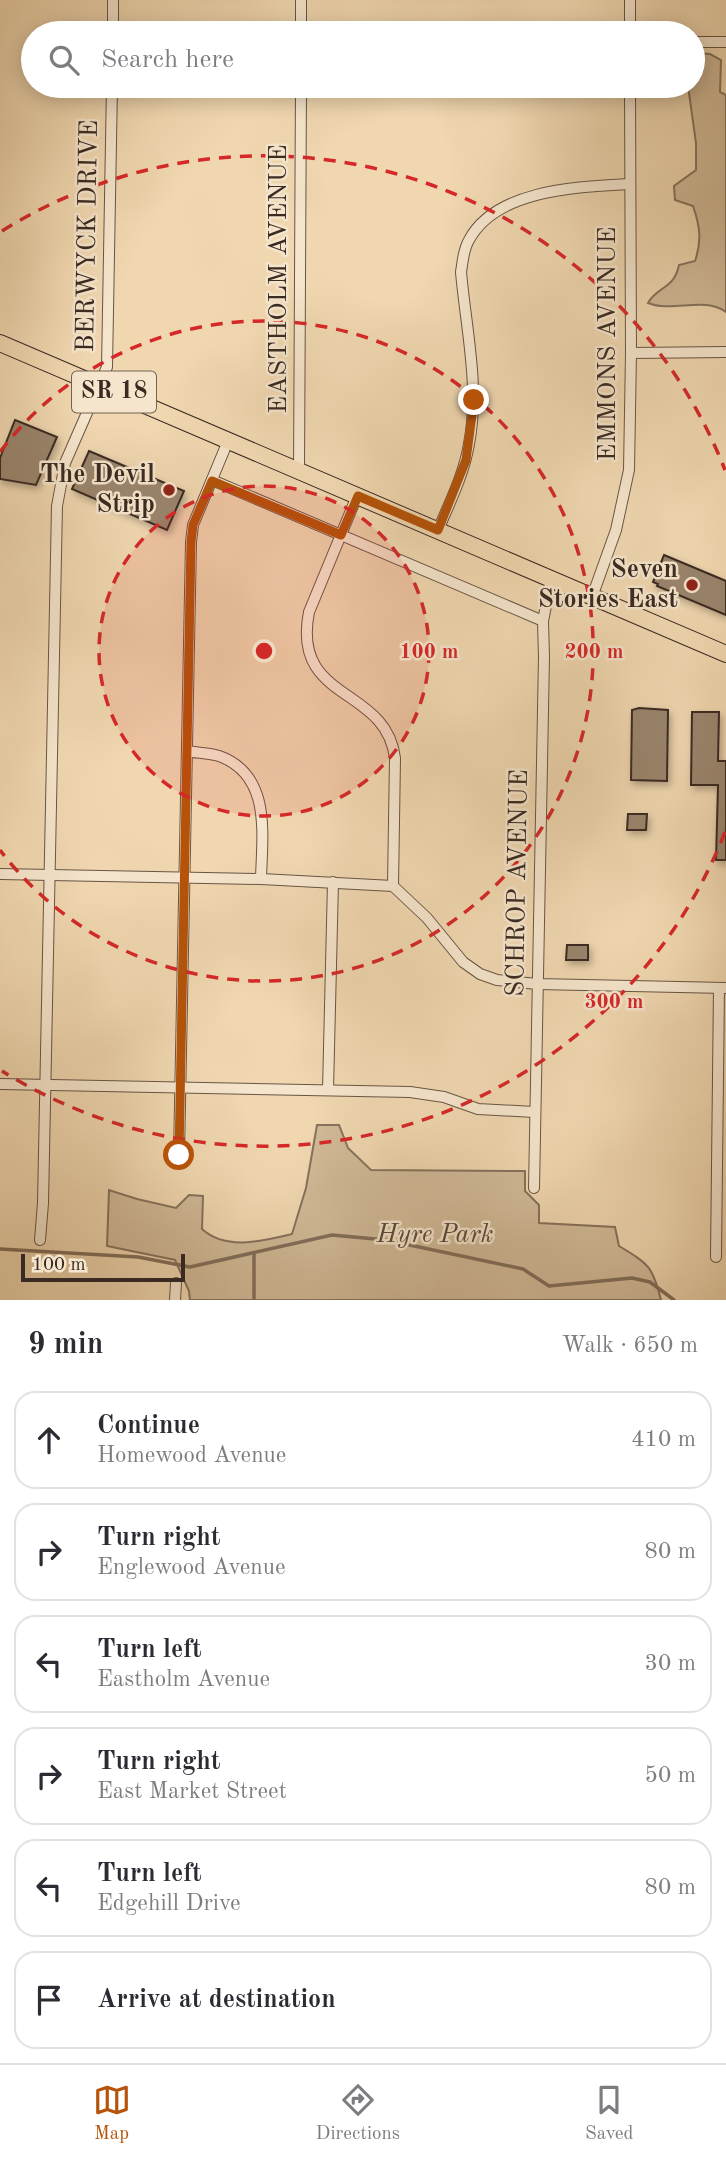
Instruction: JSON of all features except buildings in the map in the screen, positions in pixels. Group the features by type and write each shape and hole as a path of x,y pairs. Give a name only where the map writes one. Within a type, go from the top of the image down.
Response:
{"main road":[{"name":"SR 18","path":"0,343 726,654"}],"street":[{"path":"113,0 113,21"},
{"path":"301,0 301,21"},
{"path":"630,0 630,21"},
{"path":"705,42 726,43"},
{"name":"BERWYCK DRIVE","path":"40,1240 46,1084 57,506 65,463 107,367 112,98"},
{"name":"EASTHOLM AVENUE","path":"299,471 301,98"},
{"name":"EMMONS AVENUE","path":"592,597 616,530 626,487 630,453 630,98"},
{"path":"438,530 466,460 473,417 473,374 461,272 463,255 470,238 489,216 506,206 566,190 629,184"},
{"path":"631,353 726,352"},
{"path":"179,1155 191,542 193,525 228,441"},
{"path":"212,481 543,621"},
{"path":"358,496 309,612 308,646 314,663 330,684 372,712 392,741 395,758 393,886"},
{"name":"SCHROP AVENUE","path":"534,1188 543,621 551,580"},
{"path":"187,751 226,759 251,781 261,808 261,879"},
{"path":"0,874 261,879 393,886 427,918 453,952 471,969 497,979 537,984 723,988 716,1256"},
{"path":"328,1090 332,882"},
{"path":"0,1084 427,1093 478,1109 534,1112"},
{"path":"175,1300 176,1283"}],"green space":[{"path":"705,54 710,54 721,60 720,92 726,95 726,312 708,305 658,306 648,303 669,284 679,265 695,261 699,247 699,227 693,206 675,200 674,186 696,170 696,143 690,98 705,98"},
{"name":"Hyre Park","path":"317,1125 339,1125 348,1148 371,1170 525,1171 525,1191 539,1205 539,1223 615,1227 619,1246 637,1257 652,1273 661,1300 190,1300 189,1291 175,1260 107,1246 109,1190 176,1208 189,1195 203,1196 202,1229 222,1240 245,1242 292,1234 306,1188"}],"waterway":[{"path":"0,1249 138,1257 190,1267 332,1235 386,1240 523,1269 549,1286 632,1278 650,1282 674,1300"},
{"path":"254,1253 254,1300"}],"place":[{"name":"The Devil Strip","path":"169,490"},
{"name":"Seven Stories East","path":"692,585"}],"route":[{"path":"179,1155 184,833 193,525 212,481 341,535 358,496 438,530 466,460 474,400"}]}
